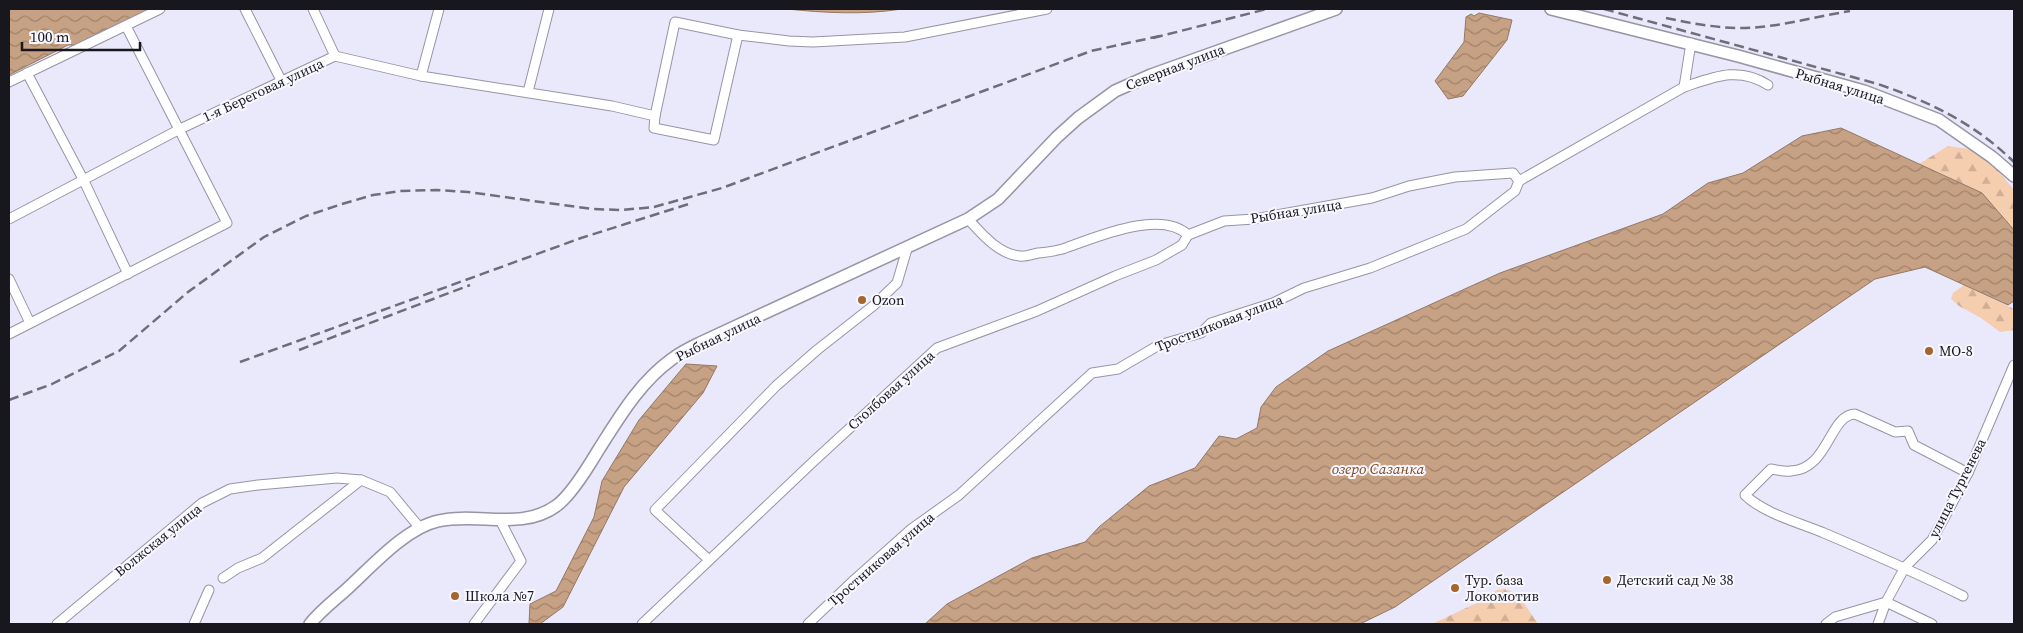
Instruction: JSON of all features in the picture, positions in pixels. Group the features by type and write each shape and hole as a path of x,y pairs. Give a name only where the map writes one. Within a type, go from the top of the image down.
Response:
{"street":[{"path":"9,82 160,9"},
{"path":"245,9 282,82"},
{"path":"312,9 335,56"},
{"path":"421,76 439,9"},
{"path":"528,92 548,9"},
{"path":"738,35 714,140 654,128 675,22 738,35 814,42 905,36 1046,9"},
{"name":"Северная улица","path":"968,219 998,199 1057,137 1078,118 1115,91 1151,75 1336,9"},
{"path":"1551,9 1691,43 1684,87"},
{"path":"9,334 226,223 180,129 126,26"},
{"name":"Рыбная улица","path":"1691,43 1864,92 1940,120 1992,157 2014,176"},
{"name":"1-я Береговая улица","path":"9,219 180,129 335,56 421,76 612,106 655,116"},
{"path":"27,73 83,179 128,274"},
{"path":"1519,181 1684,87 1719,76 1743,74 1756,78 1768,85"},
{"name":"Рыбная улица","path":"1188,235 1224,221 1254,219 1372,198 1409,186 1455,177 1513,173 1519,181"},
{"name":"Тростниковая улица","path":"808,624 910,530 959,494 1092,373 1118,369 1159,345 1201,333 1211,323 1273,303 1304,288 1370,268 1466,229 1515,191 1519,181"},
{"path":"968,219 1003,252 1020,257 1066,248 1092,238 1142,225 1161,225 1177,228 1188,235"},
{"name":"Рыбная улица","path":"310,624 379,560 402,540 420,528 437,521 455,518 500,520 530,518 557,506 581,478 628,404 645,382 672,359 702,342 907,249 968,219"},
{"name":"Столбовая улица","path":"642,624 815,460 937,348 1037,311 1114,276 1156,260 1182,245 1188,235"},
{"path":"709,560 655,510 776,386 817,350 873,306 897,283 907,249"},
{"path":"9,279 30,323"},
{"name":"улица Тургенева","path":"1878,624 1886,602 1905,567 1932,540 1968,473 2014,365"},
{"path":"1963,596 1905,567 1783,517 1751,501 1745,495 1771,469 1792,471 1810,465 1824,450 1842,418 1848,414 1855,414 1895,432 1908,431 1914,445 1968,473"},
{"name":"Волжская улица","path":"57,624 202,504 230,490 258,485 337,478 361,480 390,492 420,528"},
{"path":"222,578 238,568 262,558 361,480"},
{"path":"474,624 521,561 500,520"},
{"path":"194,624 210,590"},
{"path":"1826,624 1835,617 1886,602 1932,624"}],"green space":[{"path":"1948,146 1970,149 1996,168 2014,190 2014,230 1982,193 1919,164"},
{"path":"1964,285 2014,309 2014,330 2000,332 1951,299 1953,293"},
{"path":"1505,589 1511,591 1520,599 1538,624 1432,624 1485,599 1497,590"}],"water":[{"path":"9,9 152,9 79,45 68,45 9,75"},
{"path":"787,9 902,9 845,13"},
{"path":"1479,13 1512,20 1507,40 1463,96 1448,99 1435,81 1464,42 1466,17"},
{"name":"озеро Сазанка","path":"1841,128 1982,193 2014,230 2014,301 2008,305 1925,267 1875,279 1395,607 1360,624 925,624 947,604 1032,558 1085,542 1099,527 1149,486 1195,468 1219,436 1236,439 1257,428 1261,407 1276,387 1328,351 1500,273 1663,214 1708,183 1743,173 1802,136"},
{"path":"686,364 717,366 703,393 624,487 563,607 540,624 529,624 530,604 556,591 594,517 602,481 639,420"}],"railway":[{"path":"1153,38 1267,9"},
{"path":"1604,9 1878,84 1916,98 1967,125 1999,148 2014,162"},
{"path":"1666,18 1709,26 1749,28 1778,25 1850,11"},
{"path":"9,400 52,384 119,351 188,292 264,237 306,216 342,204 373,195 401,191 436,190 468,192 592,209 622,210 654,207 722,188 1091,51 1160,36"},
{"path":"240,362 581,238 692,203"},
{"path":"299,350 470,285"}],"place":[{"name":"Ozon","path":"862,300"},
{"name":"MO-8","path":"1929,351"},
{"name":"Детский сад № 38","path":"1607,580"},
{"name":"Тур. база Локомотив","path":"1455,588"},
{"name":"Школа №7","path":"455,596"}]}
